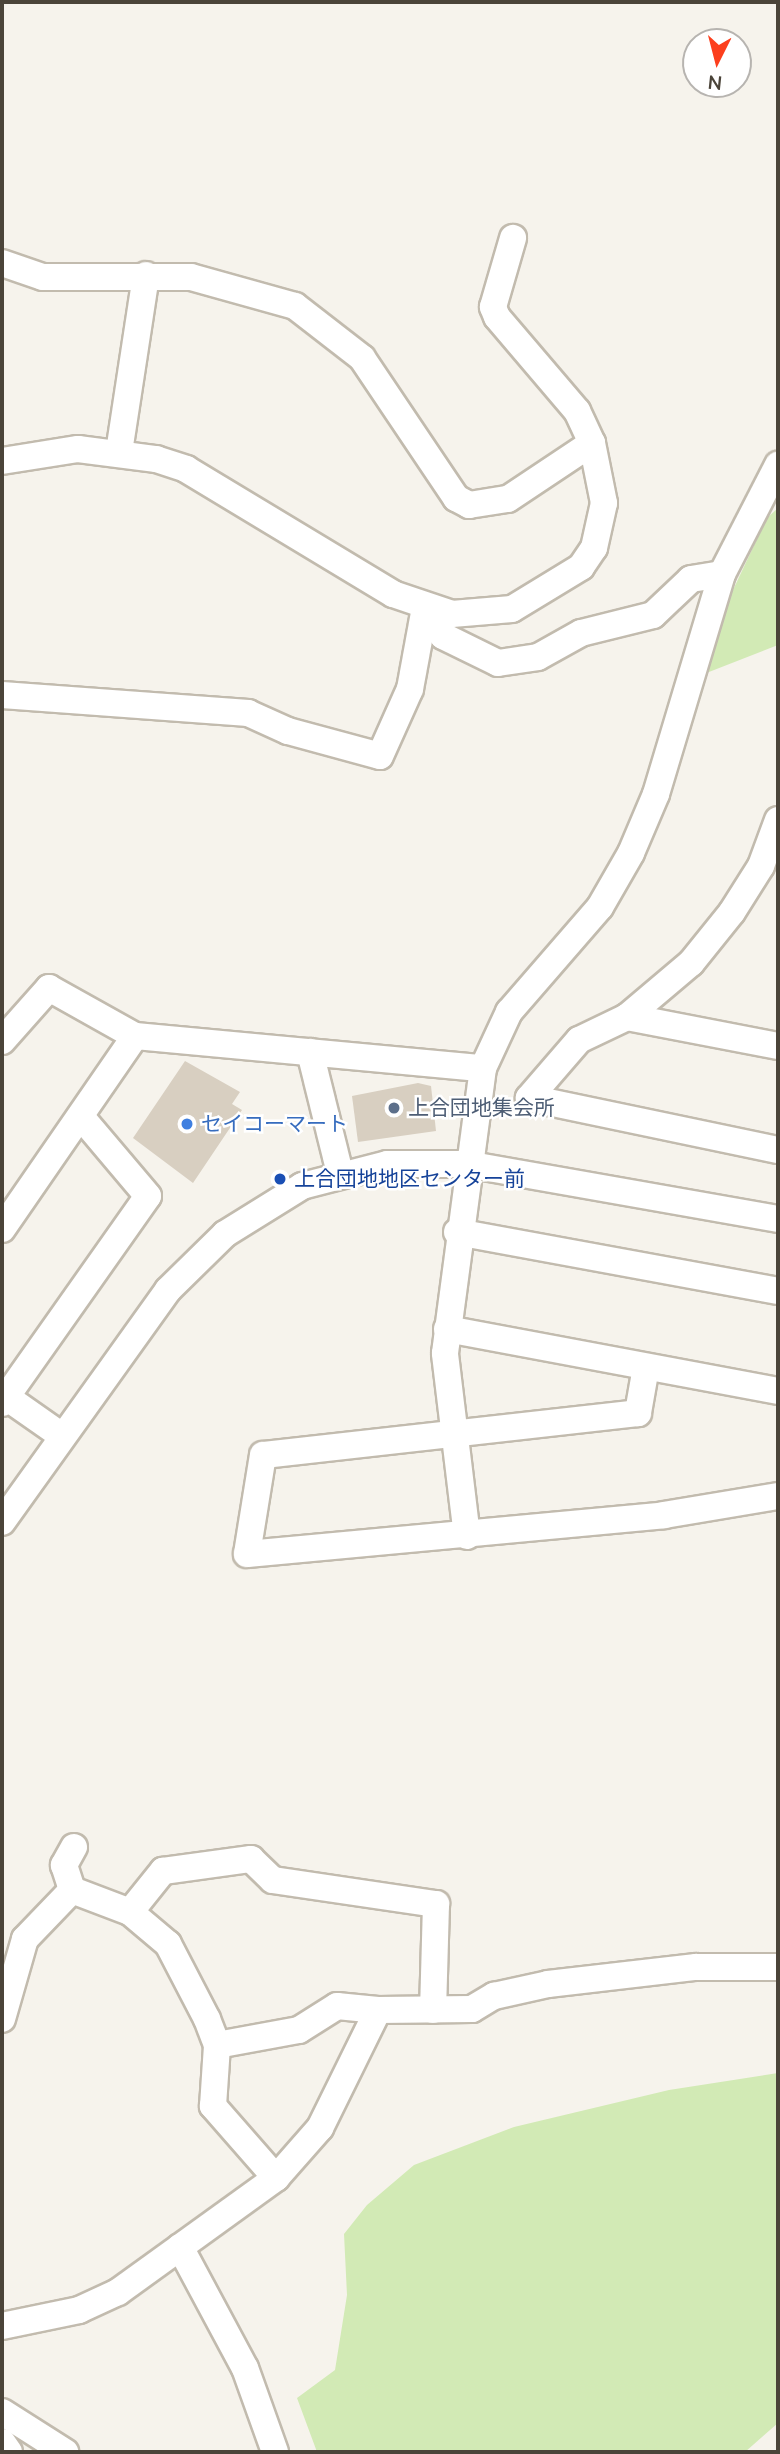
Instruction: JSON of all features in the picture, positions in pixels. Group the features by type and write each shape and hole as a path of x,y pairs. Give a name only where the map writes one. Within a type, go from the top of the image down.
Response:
{"street":[{"path":"2,461 78,449 119,452 186,469 425,607 452,614 512,609 581,567 594,548 604,503 592,443 554,379 497,317 493,307 513,238"},
{"path":"2,263 43,277 146,275 252,289 295,306 333,331 362,358 456,498 469,505 508,499 592,443"},
{"path":"119,452 146,275"},
{"path":"467,1536 455,1435 447,1329 466,1164 483,1068 509,1012 600,907 631,853 656,794 722,574 778,465"},
{"path":"425,607 443,636 498,663 538,657 581,633 653,615 691,579 722,574"},
{"path":"2,695 248,713 288,731 380,755 410,690 425,607"},
{"path":"778,820 761,866 732,912 691,963 627,1017 579,1040 529,1098 778,1150"},
{"path":"3,1037 49,988 135,1036 483,1068"},
{"path":"627,1017 778,1046"},
{"path":"2,1229 83,1118 135,1036"},
{"path":"310,1052 340,1173"},
{"path":"62,1436 3,1398 148,1196 83,1118"},
{"path":"2,1522 62,1436 194,1262 263,1205 340,1173 387,1164 466,1164 778,1218"},
{"path":"457,1232 778,1291"},
{"path":"447,1329 778,1391"},
{"path":"646,1367 638,1413 263,1455 247,1554 467,1536 778,1496"},
{"path":"72,1890 64,1865 74,1847"},
{"path":"130,1912 163,1871 251,1859 273,1880 436,1904 433,2010"},
{"path":"72,1890 130,1912 168,1944 217,2045 214,2106 276,2178"},
{"path":"2,2019 24,1939 72,1890"},
{"path":"217,2045 299,2030 337,2006 377,2010 472,2009 494,1996 548,1984 696,1967 778,1968"},
{"path":"2,2326 79,2310 118,2292 276,2178 320,2128 377,2010"},
{"path":"180,2247 245,2368 275,2452"},
{"path":"2,2412 65,2452"},
{"path":"2,2442 9,2452"}],"green space":[{"path":"778,508 778,645 691,679 767,518"},
{"path":"778,2073 778,2423 745,2452 317,2452 297,2398 335,2370 347,2295 344,2234 367,2205 414,2165 514,2127 669,2090"}],"building":[{"name":"セイコーマート","path":"185,1061 240,1092 232,1104 242,1110 193,1183 133,1138"},
{"name":"上合団地集会所","path":"418,1083 431,1086 436,1131 358,1142 352,1096"}],"place":[{"name":"上合団地集会所","path":"394,1108"},
{"name":"セイコーマート","path":"187,1124"},
{"name":"上合団地地区センター前","path":"280,1179"}]}
